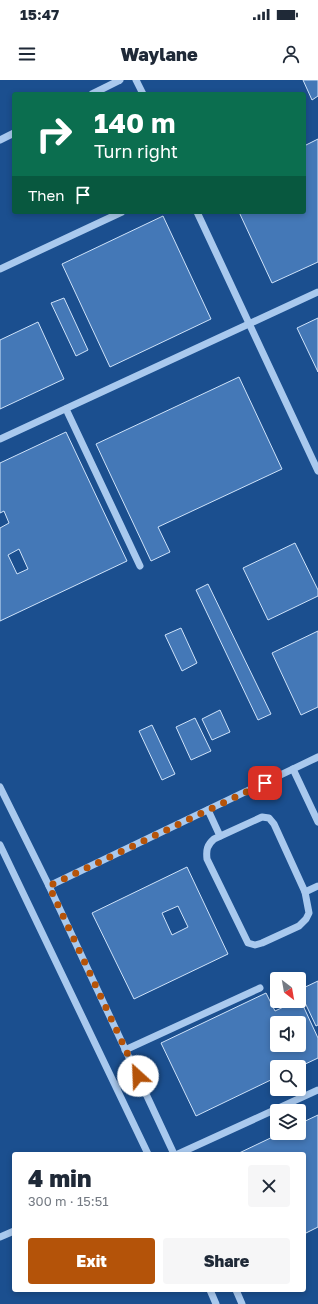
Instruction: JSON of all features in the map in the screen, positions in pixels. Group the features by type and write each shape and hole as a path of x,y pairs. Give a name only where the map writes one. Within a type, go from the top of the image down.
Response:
{"street":[{"path":"96,92 120,80"},
{"path":"136,80 142,92"},
{"path":"0,140 12,134"},
{"path":"0,269 118,214"},
{"path":"198,214 318,471"},
{"path":"0,439 318,292"},
{"path":"66,409 140,566"},
{"path":"49,886 318,757"},
{"path":"293,769 318,822"},
{"path":"0,787 49,886 173,1152"},
{"path":"208,810 220,836"},
{"path":"262,817 269,818 274,824 305,892 308,913 306,919 299,926 262,943 255,945 248,942 207,859 206,851 208,844 220,836 262,817"},
{"path":"0,845 147,1152"},
{"path":"305,892 318,886"},
{"path":"125,1050 260,988"},
{"path":"182,1152 318,1090"},
{"path":"0,1236 12,1232"},
{"path":"211,1292 216,1304"},
{"path":"237,1292 242,1304"}],"building":[{"path":"303,80 318,80 318,96 312,100"},
{"path":"318,139 318,262 272,283 240,214 306,214 306,145"},
{"path":"163,216 211,319 110,367 62,264"},
{"path":"64,298 88,350 76,356 51,303"},
{"path":"318,318 318,372 297,328"},
{"path":"38,322 64,379 0,409 0,340"},
{"path":"239,377 282,469 158,527 170,552 151,561 96,444"},
{"path":"66,432 127,561 0,621 0,528 9,523 4,511 0,513 0,463","holes":["19,549 28,569 17,574 8,555"]},
{"path":"295,543 318,590 318,596 268,620 243,568"},
{"path":"208,584 271,714 258,720 196,590"},
{"path":"181,628 197,663 182,671 165,635"},
{"path":"318,631 318,707 301,715 272,653"},
{"path":"220,710 230,732 212,740 202,719"},
{"path":"195,718 211,751 191,760 176,727"},
{"path":"152,725 175,774 162,780 139,731"},
{"path":"187,867 228,954 134,999 92,913","holes":["178,906 188,927 172,935 162,913"]},
{"path":"318,981 318,1025 316,1026 306,1005 306,987"},
{"path":"266,993 270,1001 270,1008 274,1008 275,1011 281,1008 304,1008 318,1038 318,1058 306,1064 306,1060 270,1060 270,1080 196,1116 161,1043"},
{"path":"318,1115 318,1227 306,1233 306,1152 241,1152 270,1138 270,1140 306,1140 306,1121"}],"route":[{"path":"138,1076 49,886 265,783"}]}
